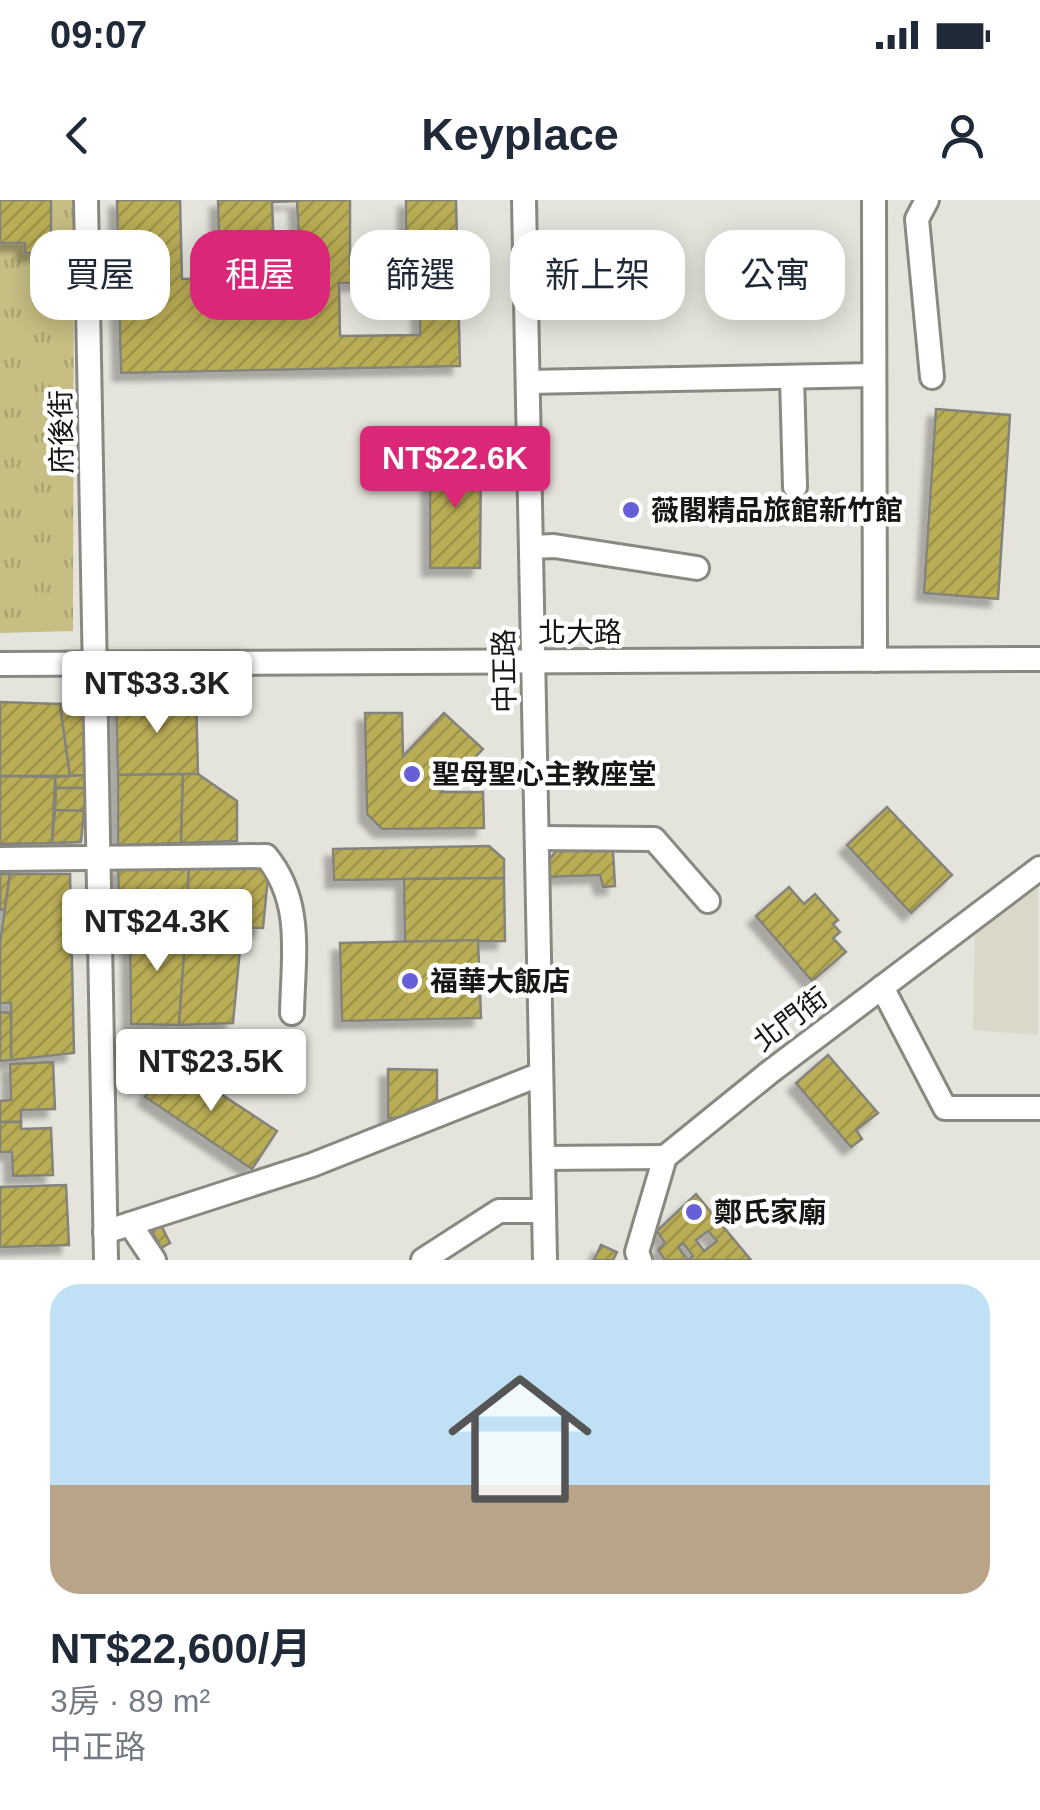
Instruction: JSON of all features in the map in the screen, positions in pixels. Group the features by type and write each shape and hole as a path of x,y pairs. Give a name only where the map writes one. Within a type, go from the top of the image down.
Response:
{"street":[{"name":"府後街","path":"86,200 106,1260"},
{"name":"中正路","path":"524,200 545,1260"},
{"path":"874,200 875,660"},
{"path":"927,200 917,218 932,377"},
{"path":"528,382 874,376"},
{"path":"792,377 795,487"},
{"path":"531,548 554,546 697,568"},
{"name":"北大路","path":"0,664 1040,659"},
{"path":"537,838 654,839 708,901"},
{"path":"0,859 266,856 293,906 292,1014"},
{"name":"北門街","path":"665,1157 1040,868"},
{"path":"882,988 946,1108 1040,1108"},
{"path":"106,1232 312,1165 541,1074"},
{"path":"543,1158 665,1157 637,1252 640,1260"},
{"path":"423,1260 499,1211 544,1211"},
{"path":"130,1224 154,1260"}],"shaded area":[{"path":"1038,884 1038,1035 973,1030 975,926"}],"green space":[{"path":"0,200 74,200 74,230 30,230 30,320 74,320 73,631 0,633"}],"building":[{"path":"0,200 51,200 51,230 30,230 30,253 25,253 25,243 0,243"},
{"path":"117,200 180,200 182,279 190,279 190,320 330,320 330,230 299,230 297,201 272,202 273,230 219,230 218,200 350,200 350,283 339,283 340,336 420,335 420,320 459,320 460,366 121,373 120,320 170,320 170,230 118,230"},
{"path":"406,200 456,200 457,230 406,230"},
{"path":"936,409 1010,415 998,599 924,593"},
{"path":"430,454 481,454 480,568 430,568"},
{"path":"196,696 198,774 118,775 116,697"},
{"path":"0,702 60,704 70,776 0,776"},
{"path":"60,704 70,704 83,714 85,775 70,776"},
{"name":"聖母聖心主教座堂","path":"365,713 402,713 403,756 444,713 483,749 441,792 483,792 484,828 382,829 367,814"},
{"path":"183,774 181,843 118,845 118,775"},
{"path":"183,774 198,774 237,801 237,841 181,843"},
{"path":"85,775 86,788 56,788 55,777"},
{"path":"0,776 55,777 52,843 0,844"},
{"path":"56,788 86,788 84,811 55,810"},
{"path":"887,807 952,875 911,913 847,845"},
{"path":"55,810 84,811 81,842 52,843"},
{"path":"489,846 504,859 504,878 334,880 333,849"},
{"path":"556,851 613,851 615,886 603,887 600,875 546,877 545,865"},
{"path":"118,865 189,865 186,927 120,926"},
{"path":"189,865 269,866 263,928 186,927"},
{"path":"0,874 10,874 5,909 0,910"},
{"path":"10,874 70,874 74,1053 11,1060 11,1003 0,1003 0,943"},
{"path":"504,878 505,941 405,942 404,879"},
{"path":"789,887 804,904 815,894 838,920 833,924 840,932 833,938 846,952 812,981 756,916"},
{"path":"130,926 186,927 179,1025 131,1024"},
{"path":"186,927 242,928 233,1023 179,1025"},
{"name":"福華大飯店","path":"478,940 481,1018 342,1021 340,943"},
{"path":"0,1012 11,1013 11,1060 0,1061"},
{"path":"828,1055 878,1113 856,1130 862,1139 851,1147 796,1083"},
{"path":"169,1060 277,1131 252,1169 145,1097"},
{"path":"53,1062 55,1109 21,1110 21,1122 0,1122 0,1101 11,1100 10,1064"},
{"path":"388,1069 437,1070 437,1118 388,1118"},
{"path":"0,1122 21,1122 21,1129 51,1128 53,1175 13,1176 12,1152 0,1152"},
{"path":"66,1185 69,1245 0,1247 0,1187"},
{"name":"鄭氏家廟","path":"696,1194 751,1260 688,1260 665,1260 658,1250 665,1243 657,1231","holes":["708,1231 717,1241 704,1251 696,1240","683,1243 693,1256 688,1260 678,1247"]},
{"path":"160,1223 170,1243 161,1248 151,1229"},
{"path":"601,1245 617,1252 613,1260 594,1260"}],"place":[{"name":"薇閣精品旅館新竹館","path":"631,510"},
{"name":"聖母聖心主教座堂","path":"412,774"},
{"name":"福華大飯店","path":"410,981"},
{"name":"鄭氏家廟","path":"694,1212"}]}
